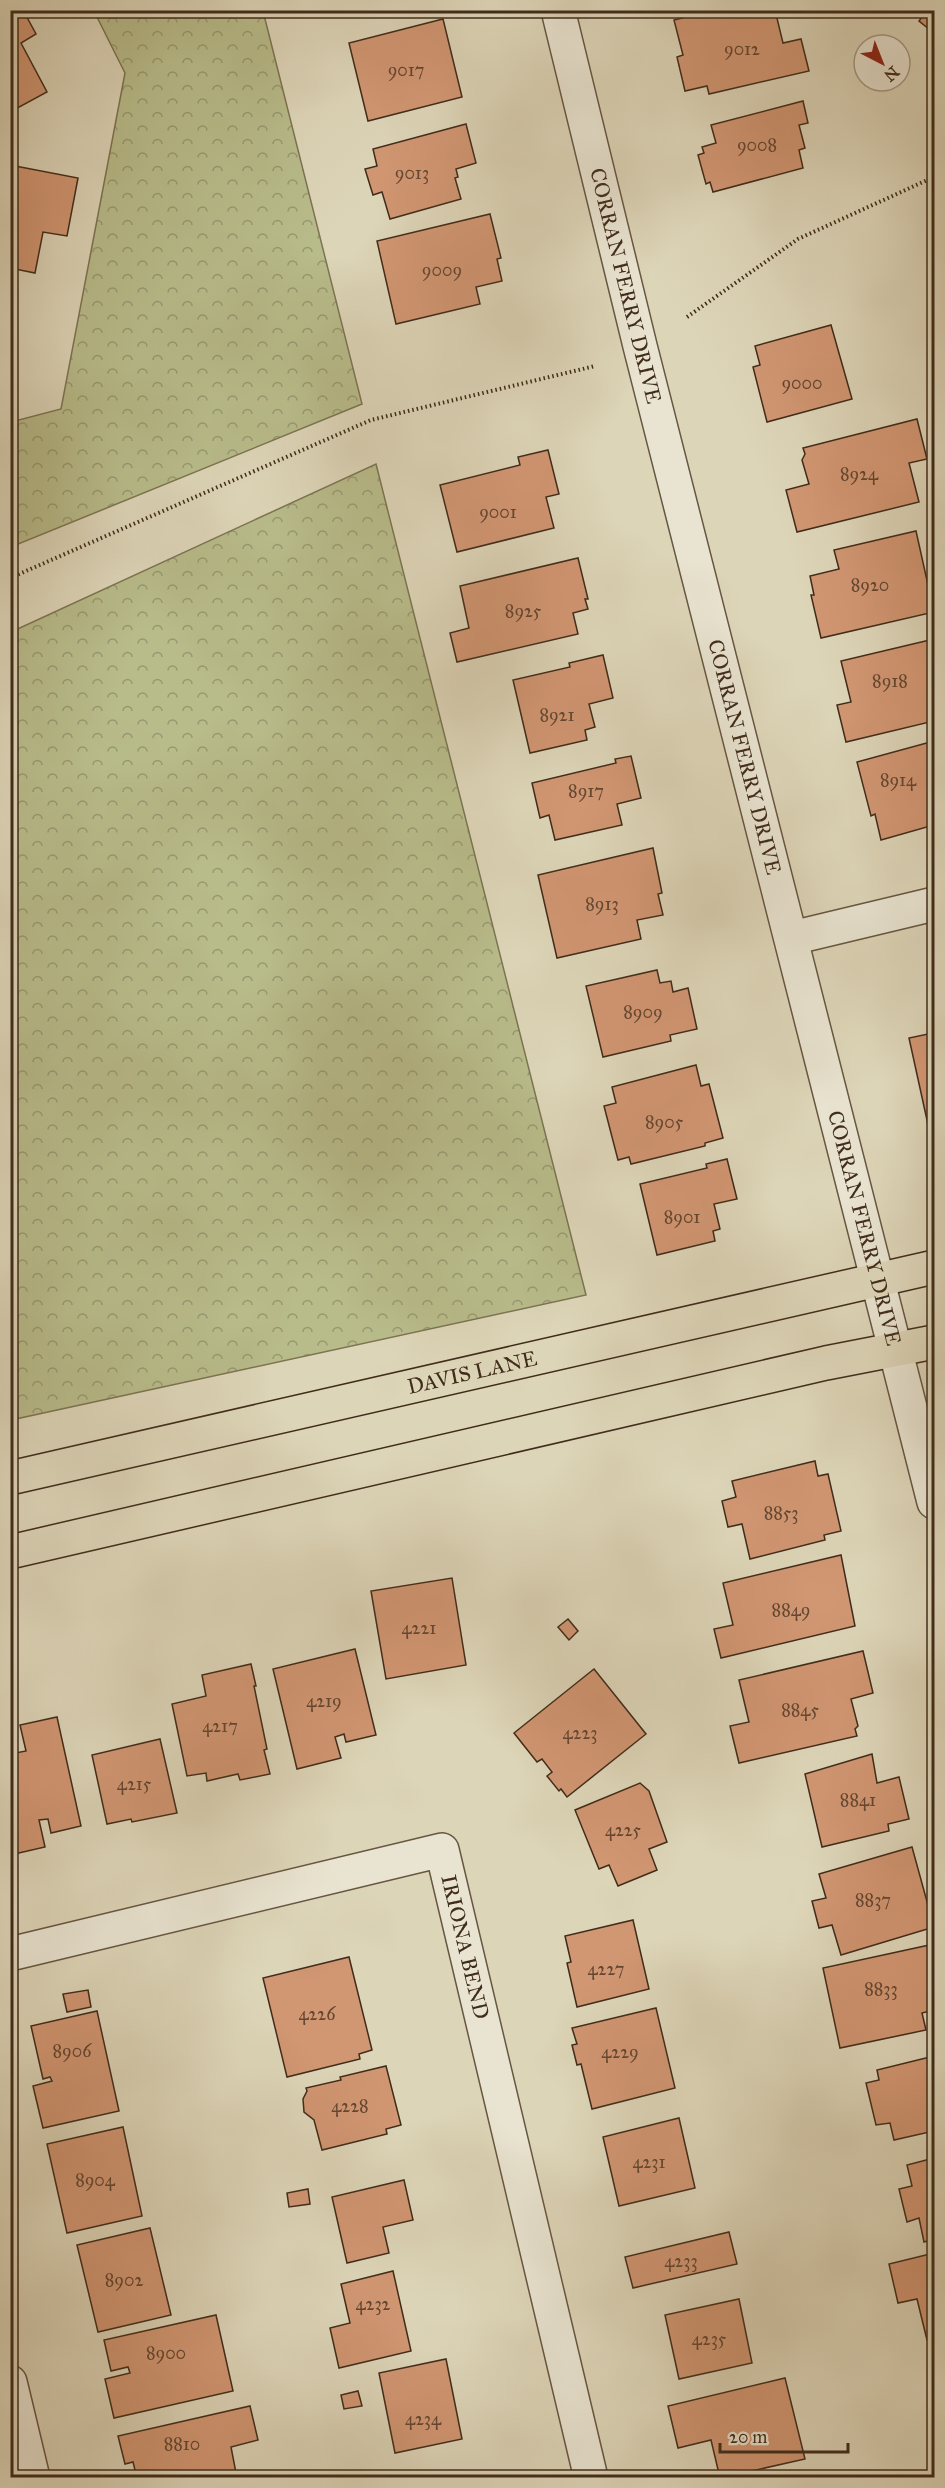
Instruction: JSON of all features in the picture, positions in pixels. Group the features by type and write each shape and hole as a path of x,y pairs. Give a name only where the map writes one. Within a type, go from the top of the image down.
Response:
{"main road":[{"name":"DAVIS LANE","path":"10,1478 934,1267"},
{"path":"10,1551 826,1363 934,1342"}],"street":[{"name":"CORRAN FERRY DRIVE","path":"558,10 640,346 934,1502"},
{"path":"792,938 934,904"},
{"name":"IRIONA BEND","path":"10,1954 442,1850 591,2478"},
{"path":"10,2382 33,2478"}],"path":[{"path":"687,317 798,239 934,177"},
{"path":"10,578 371,420 595,366"}],"green space":[{"path":"94,11 263,11 362,404 11,547 11,422 61,409 125,73"},
{"path":"376,464 586,1295 11,1420 11,632"}],"building":[{"path":"10,10 23,10 36,34 21,43 47,92 10,112"},
{"path":"335,10 354,10 337,15"},
{"path":"714,10 775,10 783,43 801,39 809,71 709,94 707,86 685,91 677,57 683,55 674,20"},
{"path":"927,10 934,10 934,33 919,21"},
{"path":"443,19 462,97 368,121 349,43"},
{"path":"803,101 808,123 799,125 805,148 799,150 803,168 713,192 710,182 706,184 698,155 704,153 702,147 716,143 711,125"},
{"path":"466,124 476,163 456,169 458,177 455,178 461,199 390,219 382,192 373,195 365,169 377,166 373,149"},
{"path":"10,165 78,178 67,236 43,232 35,273 10,268"},
{"path":"490,214 501,258 497,259 502,281 476,287 480,304 396,324 377,241"},
{"path":"831,325 852,399 767,422 753,367 760,365 755,346"},
{"path":"917,419 927,459 909,463 919,502 797,532 786,490 809,484 802,460 805,454 803,448"},
{"path":"548,450 559,494 546,497 554,528 457,552 440,485 520,465 518,457"},
{"path":"916,531 934,612 821,638 811,595 814,595 810,576 839,569 834,550"},
{"path":"578,558 588,599 585,599 588,609 573,613 578,634 457,662 450,633 469,628 460,586"},
{"path":"934,639 934,721 846,742 837,705 851,702 841,661"},
{"path":"603,655 613,698 589,704 595,727 585,730 587,740 530,753 513,680 570,667 569,663"},
{"path":"934,741 934,825 881,840 875,814 871,816 857,762"},
{"path":"631,756 641,798 617,804 622,825 555,840 549,815 540,818 532,783 616,763 615,759"},
{"path":"653,848 662,893 658,894 663,915 637,920 641,939 557,958 538,875"},
{"path":"657,970 660,983 671,981 673,992 688,988 697,1029 670,1035 671,1041 603,1057 586,986"},
{"path":"934,1028 934,1152 909,1038 933,1033"},
{"path":"696,1065 701,1086 709,1084 723,1138 705,1143 705,1146 631,1164 629,1157 618,1160 604,1106 616,1103 612,1087"},
{"path":"727,1159 737,1199 714,1204 720,1229 713,1231 715,1241 657,1255 640,1184 707,1168 706,1164"},
{"path":"815,1461 818,1476 828,1474 841,1531 824,1535 825,1540 750,1559 742,1524 728,1527 722,1501 736,1497 732,1481"},
{"path":"841,1555 855,1626 721,1658 714,1629 733,1625 723,1583"},
{"path":"452,1578 466,1665 386,1679 371,1591"},
{"path":"568,1619 578,1631 569,1640 558,1627"},
{"path":"355,1649 376,1735 346,1742 344,1734 335,1737 341,1758 297,1769 273,1669"},
{"path":"863,1651 873,1693 851,1699 858,1726 855,1729 857,1736 739,1763 730,1726 749,1722 739,1680"},
{"path":"251,1664 267,1749 264,1750 270,1774 240,1780 238,1774 207,1781 206,1773 187,1776 172,1704 206,1696 202,1675"},
{"path":"594,1669 646,1734 567,1797 547,1776 552,1772 542,1759 537,1762 514,1733"},
{"path":"57,1717 81,1826 51,1833 48,1819 39,1820 45,1847 10,1855 10,1754 26,1751 20,1725"},
{"path":"160,1739 177,1813 132,1822 131,1819 107,1824 92,1755"},
{"path":"872,1754 877,1783 899,1777 909,1819 888,1824 889,1831 822,1847 805,1774"},
{"path":"640,1783 649,1791 667,1842 649,1849 657,1870 618,1886 609,1865 599,1869 575,1810"},
{"path":"912,1847 934,1927 841,1955 832,1925 819,1928 812,1901 826,1898 819,1874"},
{"path":"633,1920 649,1989 577,2007 567,1963 571,1962 565,1936"},
{"path":"934,1944 934,2010 922,2013 926,2030 840,2048 823,1968"},
{"path":"349,1957 372,2050 359,2054 360,2059 287,2077 263,1978"},
{"path":"88,1990 91,2007 67,2012 63,1994"},
{"path":"656,2008 675,2088 592,2109 581,2064 577,2065 572,2045 577,2044 572,2028"},
{"path":"97,2011 119,2111 43,2128 33,2086 52,2081 50,2077 43,2079 31,2026"},
{"path":"934,2056 934,2131 894,2140 890,2123 876,2125 866,2083 879,2080 877,2070"},
{"path":"386,2066 401,2125 386,2129 387,2134 322,2150 314,2120 304,2112 303,2099 306,2088"},
{"path":"679,2118 695,2188 619,2206 603,2137"},
{"path":"123,2127 142,2216 67,2233 47,2144"},
{"path":"934,2158 934,2239 924,2242 919,2218 907,2222 899,2189 912,2186 907,2165"},
{"path":"404,2180 413,2220 383,2227 389,2253 347,2263 332,2197"},
{"path":"308,2189 310,2204 289,2207 287,2193"},
{"path":"150,2228 171,2315 98,2332 77,2245"},
{"path":"729,2232 737,2264 633,2288 625,2257"},
{"path":"934,2253 934,2338 927,2340 917,2299 898,2303 889,2264"},
{"path":"393,2271 411,2351 339,2368 330,2328 350,2323 341,2284"},
{"path":"739,2299 752,2363 679,2379 665,2315"},
{"path":"216,2315 233,2391 114,2418 105,2379 130,2373 128,2367 111,2371 104,2340"},
{"path":"934,2358 934,2383 929,2360"},
{"path":"446,2359 462,2439 395,2453 379,2373"},
{"path":"785,2378 805,2459 720,2478 711,2440 678,2448 668,2406"},
{"path":"358,2391 362,2406 344,2409 341,2395"},
{"path":"250,2406 258,2440 231,2447 237,2478 137,2478 133,2462 125,2464 118,2436"}]}
